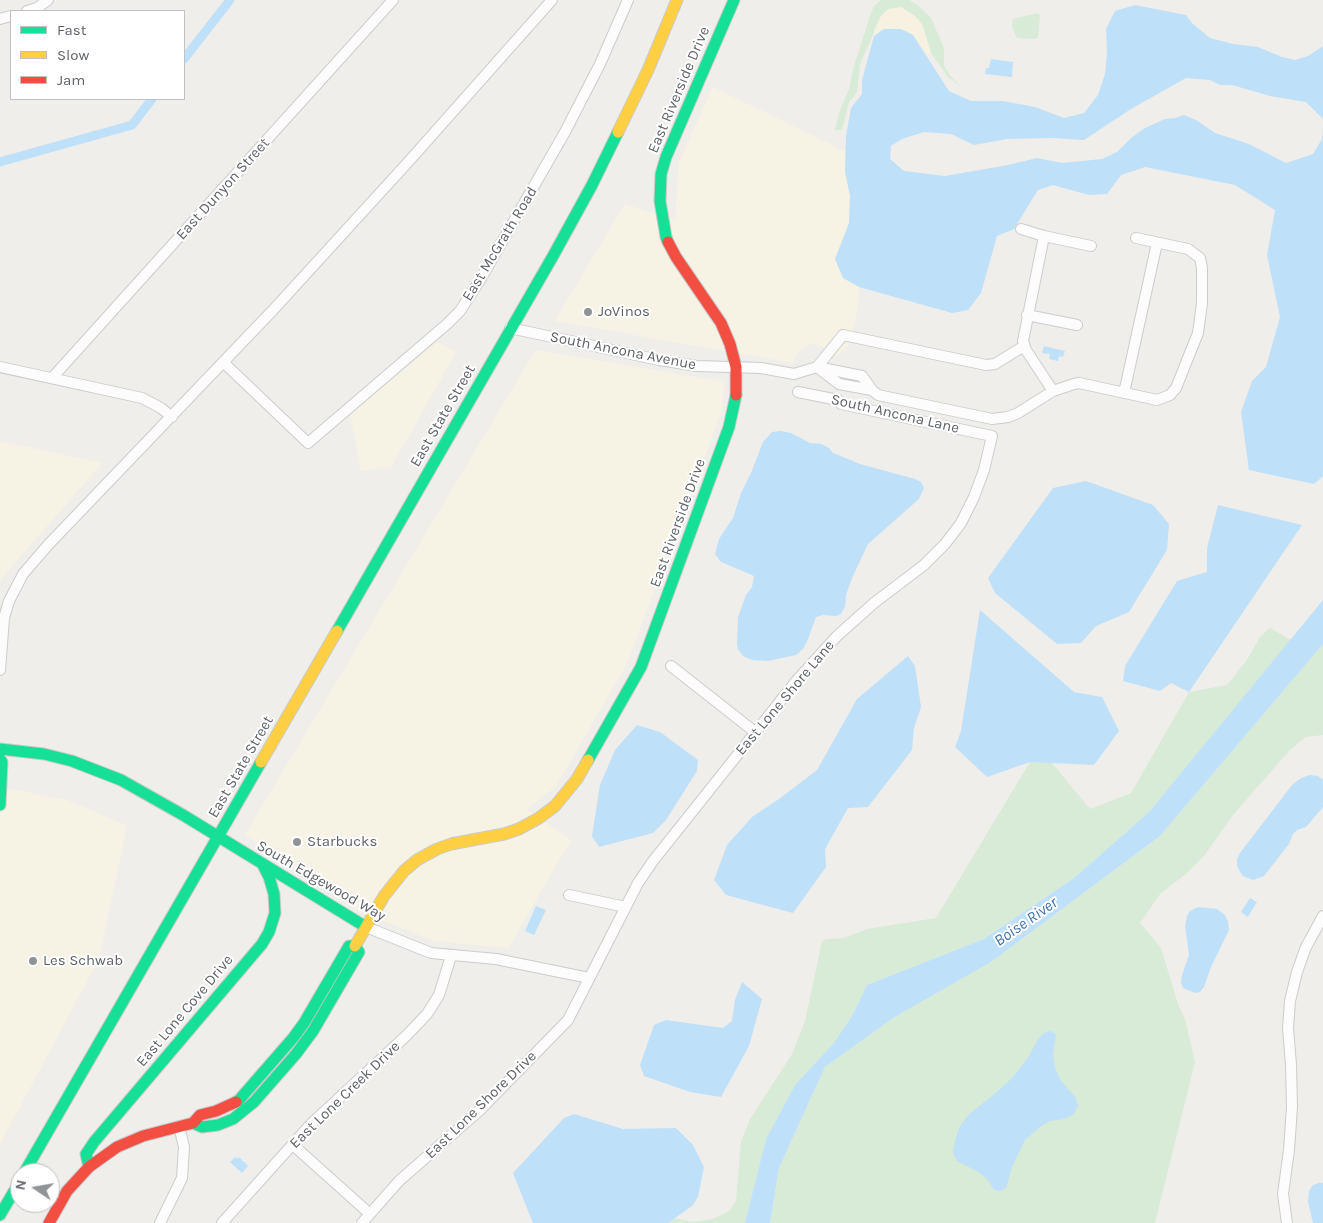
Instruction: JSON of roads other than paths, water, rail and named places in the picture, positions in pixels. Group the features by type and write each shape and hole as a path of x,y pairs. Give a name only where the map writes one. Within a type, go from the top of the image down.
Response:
{"main road":[{"name":"East State Street","path":"30,1163 553,256 592,185 648,70 677,0"},
{"name":"East Riverside Drive","path":"49,1223 67,1191 89,1167 111,1151 131,1140 179,1126 193,1123 202,1127 218,1125 233,1119 254,1102 296,1054 313,1031 359,952 355,946 384,896 404,871 417,860 437,849 451,844 504,834 519,829 555,806 577,779 641,667 729,427 736,394 736,367 730,344 720,323 676,256 666,237 660,201 661,174 666,157 734,0"},
{"name":"South Edgewood Way","path":"0,749 44,754 94,769 142,791 366,927"},
{"path":"0,759 2,762 0,805"},
{"name":"East Lone Cove Drive","path":"89,1167 86,1154 94,1142 262,944 269,932 275,913 274,894 269,877 262,864"},
{"path":"0,1215 10,1198"}],"street":[{"path":"30,10 48,0"},
{"name":"East Dunyon Street","path":"52,378 393,0"},
{"path":"0,670 4,618 9,601 23,574 224,362 415,155 552,0"},
{"name":"East McGrath Road","path":"224,362 308,443 446,324 460,311 480,280 565,132 600,64 628,0"},
{"path":"1021,229 1091,246"},
{"path":"1044,236 1022,336 1024,346 1053,390"},
{"path":"1024,346 995,364 986,365 843,335 817,367 862,376 878,395 992,418 1008,417 1053,390 1079,383 1157,400 1170,395 1176,388 1201,319 1202,268 1200,258 1188,250 1136,238"},
{"path":"1124,393 1157,243"},
{"path":"1027,315 1077,325"},
{"name":"South Ancona Avenue","path":"510,328 697,366 761,368 794,374 817,367"},
{"path":"0,367 142,398 162,408 172,417"},
{"name":"South Ancona Lane","path":"798,392 838,400 841,404 992,436"},
{"name":"East Lone Shore Lane","path":"589,978 638,883 653,861 755,732 837,636 874,603 924,565 945,544 961,523 974,497 984,470 992,436"},
{"path":"671,666 755,732"},
{"path":"569,895 626,907"},
{"path":"1287,1223 1283,1194 1292,1107 1288,1028 1290,1001 1296,972 1306,947 1323,916"},
{"name":"South Edgewood Way","path":"366,927 431,953 496,959 589,978"},
{"name":"East Lone Creek Drive","path":"222,1223 310,1125 427,1014 439,995 451,956"},
{"name":"East Lone Shore Drive","path":"362,1223 399,1181 480,1110 568,1020 589,978"},
{"path":"160,1223 182,1178 184,1148 179,1126"},
{"path":"293,1145 370,1214"}],"water":[{"path":"1135,5 1186,15 1192,23 1210,38 1233,44 1258,47 1295,60 1308,56 1323,46 1323,119 1306,102 1270,96 1232,85 1220,85 1210,80 1186,78 1131,109 1084,140 1052,138 1007,139 974,145 951,134 924,132 902,139 891,146 890,159 904,171 945,176 1037,158 1062,163 1102,159 1117,152 1131,138 1145,128 1165,119 1184,115 1196,120 1215,133 1249,144 1286,163 1313,154 1322,139 1323,128 1323,476 1314,484 1249,470 1241,412 1252,381 1266,367 1280,317 1267,255 1275,210 1235,185 1145,167 1121,175 1107,194 1089,195 1053,185 1038,190 1014,229 997,236 981,293 968,310 952,313 859,287 843,278 835,259 849,223 850,196 845,172 846,136 851,108 862,94 862,80 874,36 884,29 901,29 913,35 949,91 971,101 1003,101 1035,107 1064,118 1084,113 1098,95 1105,74 1107,52 1106,29 1115,11"},
{"path":"991,59 1013,62 1012,77 985,74"},
{"path":"1044,346 1065,351 1063,357 1059,356 1058,361 1049,359 1050,354 1042,353"},
{"path":"772,432 791,433 810,443 821,444 829,448 833,453 860,464 915,479 921,482 924,488 919,499 868,544 852,578 846,595 845,607 841,614 816,617 803,649 796,655 768,661 752,660 743,656 737,644 738,617 746,595 752,587 754,576 721,562 715,554 719,539 733,518 741,493 763,442"},
{"path":"1086,481 1153,505 1169,524 1167,550 1129,612 1096,626 1081,643 1057,644 995,593 988,578 1053,488"},
{"path":"1218,505 1302,525 1189,692 1171,683 1160,691 1123,681 1125,666 1177,581 1207,572 1207,548"},
{"name":"Boise River","path":"1323,600 1323,644 1160,836 991,962 893,1018 825,1067 779,1168 770,1223 745,1223 766,1139 795,1085 833,1044 852,1016 867,985 984,939 1074,878 1149,812"},
{"path":"980,610 1074,692 1102,697 1119,731 1094,765 1030,762 987,777 955,747 961,731"},
{"path":"908,656 915,666 921,707 914,728 912,750 868,807 848,808 825,849 826,867 793,913 726,895 714,880 727,845 752,817 817,770 857,699"},
{"path":"637,725 660,732 698,760 697,771 666,820 653,833 599,847 592,836 600,785 615,750"},
{"path":"1310,775 1318,776 1323,780 1323,807 1306,827 1297,830 1293,834 1289,844 1264,876 1253,880 1243,876 1237,865 1240,853 1292,785 1301,778"},
{"path":"1250,898 1257,902 1248,917 1241,912"},
{"path":"536,906 546,910 534,935 525,931"},
{"path":"1198,907 1217,909 1224,914 1228,921 1229,930 1211,967 1204,987 1200,992 1195,993 1183,988 1181,982 1189,955 1185,926 1187,916 1190,911"},
{"path":"742,982 762,999 749,1046 721,1097 690,1092 644,1076 640,1065 654,1025 666,1020 723,1028 732,1021 735,1000"},
{"path":"1051,1031 1056,1034 1053,1055 1055,1068 1061,1081 1076,1098 1078,1106 1073,1115 1064,1119 1050,1121 1025,1140 1012,1167 1006,1188 1001,1191 994,1190 987,1179 977,1171 957,1161 953,1153 960,1126 969,1114 1013,1077 1029,1056 1038,1039 1045,1032"},
{"path":"574,1114 623,1129 676,1128 693,1145 704,1167 698,1197 692,1206 668,1223 533,1223 513,1173 564,1118"},
{"path":"235,1157 237,1159 239,1157 248,1166 242,1173 230,1162"},
{"path":"1323,1183 1323,1223 1313,1223 1308,1202 1309,1191 1313,1185"}],"waterway":[{"path":"185,58 230,0"},
{"path":"0,162 132,125 151,100"}],"place":[{"name":"JoVinos","path":"588,312"},
{"name":"Starbucks","path":"297,842"},
{"name":"Les Schwab","path":"33,961"}]}
